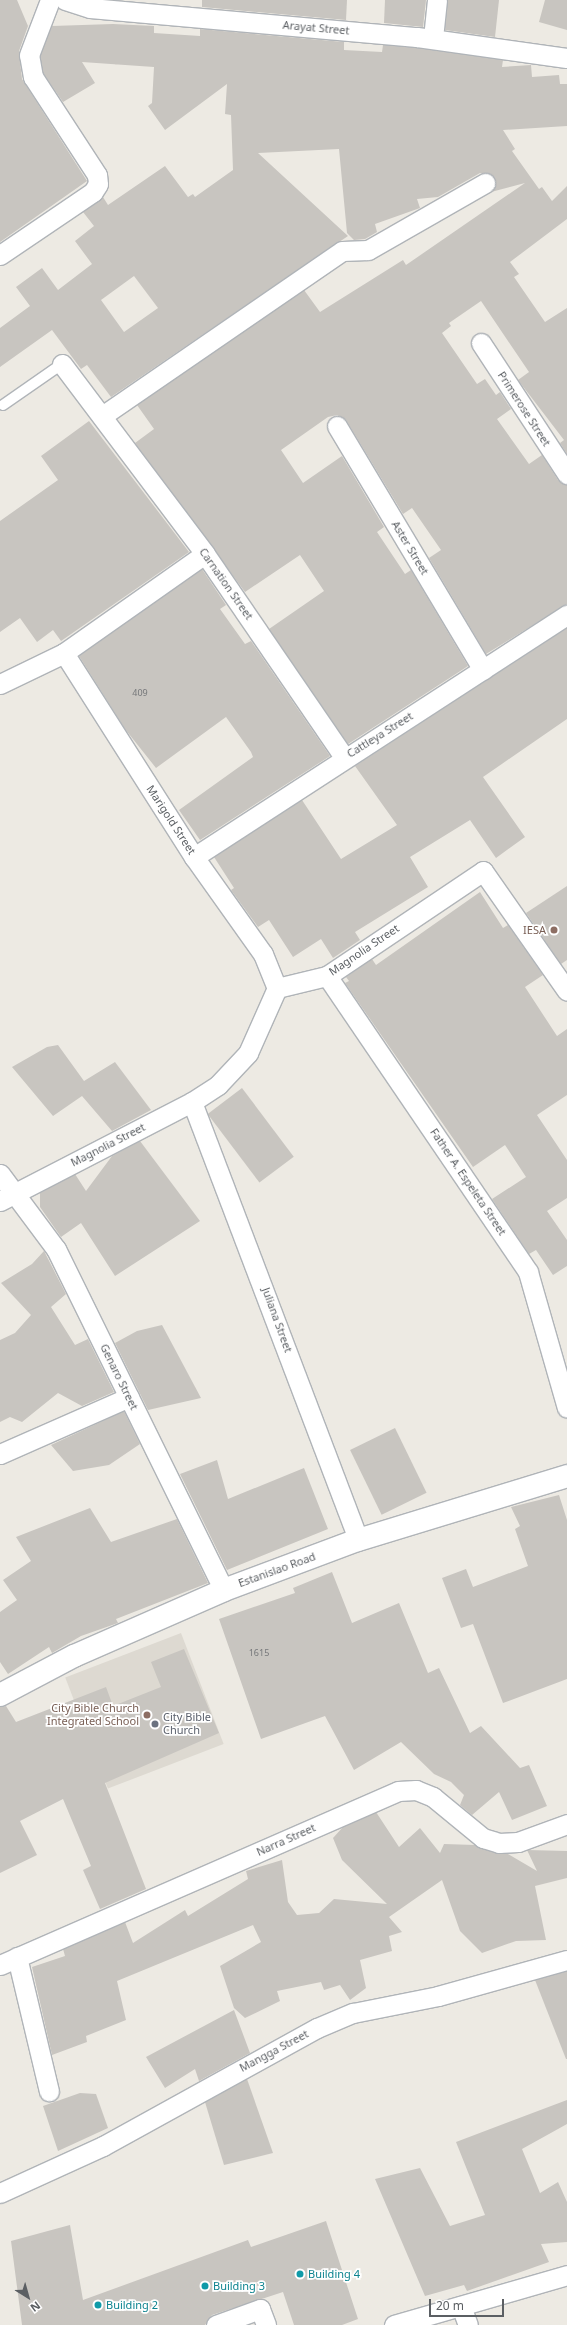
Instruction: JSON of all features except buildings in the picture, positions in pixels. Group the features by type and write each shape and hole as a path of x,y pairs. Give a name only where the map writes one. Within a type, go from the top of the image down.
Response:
{"street":[{"path":"0,255 93,192 98,184 96,175 33,77 29,56 50,0"},
{"name":"Arayat Street","path":"66,0 90,8 433,38 567,58"},
{"path":"433,38 437,0"},
{"path":"102,416 342,251 368,250 485,184"},
{"name":"Primerose Street","path":"481,343 567,474"},
{"name":"Carnation Street","path":"62,364 205,554 344,757"},
{"name":"Aster Street","path":"337,426 483,670"},
{"path":"0,684 64,653 205,554"},
{"name":"Cattleya Street","path":"194,856 344,757 483,670 567,615"},
{"name":"Marigold Street","path":"64,653 194,856 263,954 277,988"},
{"name":"Magnolia Street","path":"7,1196 192,1102 218,1085 248,1053 277,988 327,976 483,871 567,992"},
{"name":"Father A. Espeleta Street","path":"327,976 528,1272 567,1408"},
{"name":"Juliana Street","path":"192,1102 358,1540"},
{"name":"Genaro Street","path":"0,1174 7,1196 56,1249 224,1590"},
{"path":"0,1454 128,1397"},
{"name":"Estanislao Road","path":"0,1695 74,1656 224,1590 358,1540 567,1476"},
{"name":"Narra Street","path":"0,1965 398,1791 416,1790 433,1797 483,1838 499,1843 518,1842 567,1824"},
{"path":"17,1958 49,2091"},
{"name":"Mangga Street","path":"0,2193 103,2146 296,2039 353,2013 438,1996 567,1960"},
{"path":"394,2325 567,2276"},
{"path":"461,2306 468,2325"},
{"path":"216,2325 260,2309 266,2325"}],"lane":[{"path":"3,405 62,364"}],"shaded area":[{"name":"City Bible Church Integrated School","path":"181,1633 224,1744 108,1789 65,1677"}],"place":[{"name":"IESA","path":"554,930"},
{"name":"City Bible Church Integrated School","path":"147,1715"},
{"name":"City Bible Church","path":"155,1724"},
{"name":"Building 4","path":"300,2274"},
{"name":"Building 3","path":"205,2286"},
{"name":"Building 2","path":"98,2305"}]}
